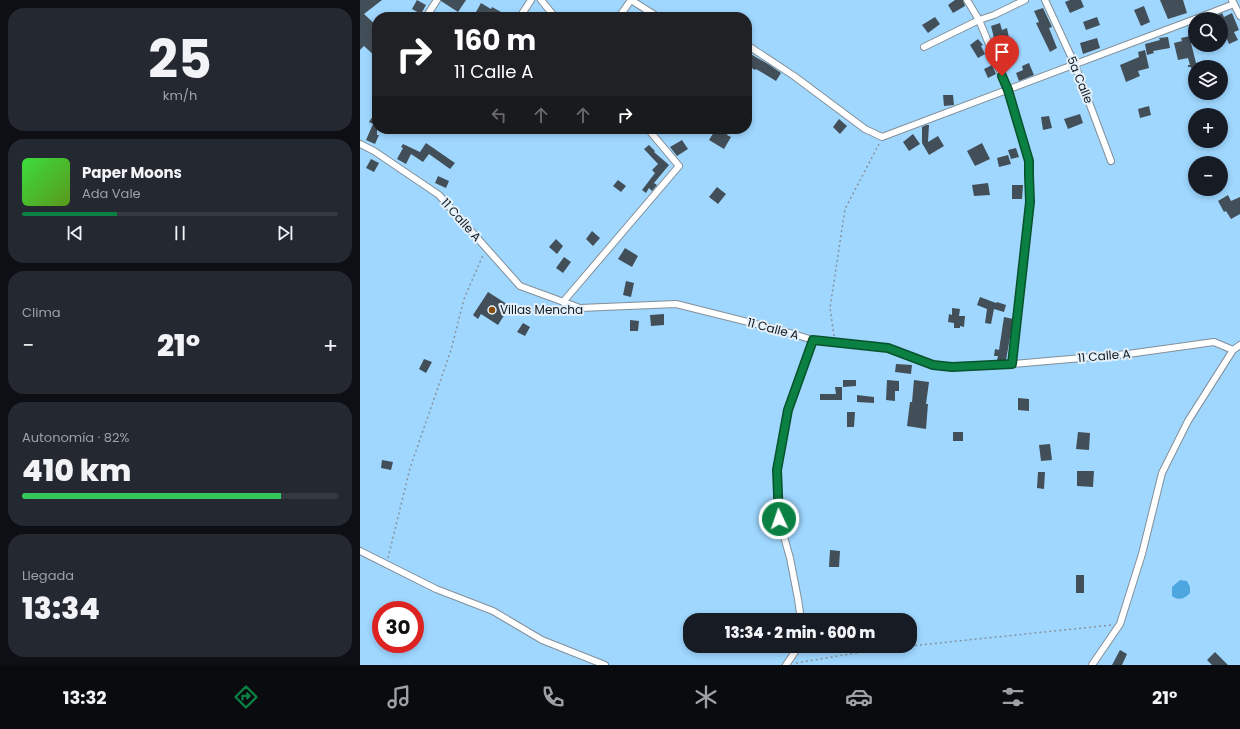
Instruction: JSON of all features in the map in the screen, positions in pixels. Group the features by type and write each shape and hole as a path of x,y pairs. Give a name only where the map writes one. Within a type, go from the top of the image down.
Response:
{"street":[{"path":"429,12 437,0"},
{"path":"523,12 531,0"},
{"path":"541,0 551,12"},
{"path":"623,12 631,0 650,12"},
{"path":"967,0 979,20 1008,90 1029,161 1030,202 1012,364"},
{"path":"924,47 979,20 994,15 1025,0"},
{"name":"5a Calle","path":"1045,0 1075,65 1111,162"},
{"path":"1211,12 1233,2 1240,16"},
{"path":"752,48 794,76 865,129 882,136 1188,22"},
{"path":"563,302 679,166 652,134"},
{"name":"11 Calle A","path":"360,144 439,195 520,286 580,308 676,304 780,330 813,340 888,348 933,365 952,367 1012,364 1128,354 1214,342 1233,350"},
{"path":"800,613 792,571 779,519 777,470 788,410 813,340"},
{"path":"1092,665 1120,624 1142,554 1162,473 1188,421 1233,350 1240,345"},
{"path":"360,551 436,589 493,611 542,640 604,665"},
{"path":"787,664 794,653"}],"path":[{"path":"835,342 830,308 845,209 882,136"},
{"path":"387,564 410,468 451,350 464,299 486,248"},
{"path":"917,645 1120,624"},
{"path":"787,664 855,653"}],"shaded area":[{"path":"360,0 1240,0 1240,665 360,665"},
{"path":"1180,580 1187,581 1190,587 1190,593 1186,597 1179,599 1172,596 1172,587"}],"building":[{"path":"360,0 382,0 364,14 372,21 372,53 364,46 360,50"},
{"path":"417,0 426,5 422,12 417,12 412,9"},
{"path":"441,0 466,0 458,12"},
{"path":"955,0 963,0 965,6 953,13 948,5"},
{"path":"1070,0 1081,0 1084,7 1070,13 1065,2"},
{"path":"1160,0 1183,0 1187,13 1168,19"},
{"path":"481,3 491,9 492,7 501,12 476,12"},
{"path":"1144,6 1150,22 1141,26 1134,10"},
{"path":"1043,8 1052,27 1049,28 1057,48 1050,52 1036,23 1039,22 1034,11"},
{"path":"1232,13 1239,30 1234,32 1238,40 1229,44 1228,15"},
{"path":"935,17 940,24 928,33 922,25"},
{"path":"1097,17 1100,25 1086,30 1083,22"},
{"path":"1000,23 1002,30 1007,28 1009,38 995,42 991,26"},
{"path":"1188,36 1188,52 1193,52 1195,60 1189,60 1188,58 1178,60 1174,43 1182,41 1181,38"},
{"path":"1168,37 1170,48 1153,51 1154,53 1147,55 1145,44 1160,40 1159,38"},
{"path":"1097,38 1100,48 1083,54 1080,43"},
{"path":"978,39 983,45 981,46 985,54 978,58 970,45"},
{"path":"1145,50 1149,68 1138,71 1140,76 1126,82 1120,65 1139,57 1138,52"},
{"path":"752,55 781,73 776,81 756,69 752,68"},
{"path":"1029,63 1034,75 1019,81 1016,73 1023,70 1022,66"},
{"path":"992,65 996,74 988,78 984,69"},
{"path":"943,95 953,95 954,105 944,106"},
{"path":"1149,106 1151,115 1140,118 1138,109"},
{"path":"1080,114 1083,123 1068,129 1064,119"},
{"path":"1049,116 1052,128 1043,130 1041,117"},
{"path":"839,119 847,126 840,134 833,127"},
{"path":"929,125 928,142 938,136 944,146 929,155 922,143 922,127"},
{"path":"372,126 372,134 379,135 375,144 366,140"},
{"path":"713,134 728,134 731,137 724,149 709,140"},
{"path":"913,134 920,144 909,151 903,142"},
{"path":"682,140 688,149 677,156 670,147"},
{"path":"426,143 455,163 450,169 429,154 423,162 411,154 406,164 397,159 403,148 401,147 403,144 420,152"},
{"path":"982,143 990,159 975,166 967,151"},
{"path":"649,145 655,151 654,152 669,165 654,183 657,185 652,191 649,188 646,193 642,190 655,173 652,170 658,164 644,149"},
{"path":"1016,148 1019,157 1011,159 1008,150"},
{"path":"1008,155 1011,164 999,167 997,158"},
{"path":"371,159 379,163 374,172 366,168"},
{"path":"438,176 449,181 446,188 435,183"},
{"path":"618,180 626,186 621,192 613,186"},
{"path":"988,183 990,195 974,196 972,185"},
{"path":"1012,185 1023,185 1022,199 1012,199"},
{"path":"717,187 726,194 718,204 709,197"},
{"path":"1228,195 1231,201 1240,197 1240,214 1231,219 1226,211 1224,212 1218,201"},
{"path":"592,231 600,238 593,246 586,239"},
{"path":"556,239 563,246 557,254 549,247"},
{"path":"625,248 638,256 632,267 618,259"},
{"path":"564,257 571,262 563,273 556,268"},
{"path":"626,281 634,283 631,297 623,295"},
{"name":"Villas Mencha","path":"488,292 510,306 498,325 481,314 478,319 473,315"},
{"path":"980,297 1006,305 1004,312 994,309 991,324 985,323 987,309 977,305"},
{"path":"952,308 960,309 959,316 965,316 964,327 960,326 960,328 954,328 954,323 948,322 949,314 952,315"},
{"path":"664,314 664,325 651,326 650,315"},
{"path":"1004,317 1013,319 1011,332 1006,360 997,360 998,356 994,356 995,349 999,350"},
{"path":"630,320 639,321 638,331 630,331"},
{"path":"523,323 530,327 525,336 517,332"},
{"path":"424,359 432,362 426,373 419,369"},
{"path":"896,364 912,365 911,374 895,372"},
{"path":"843,380 856,380 856,386 843,387"},
{"path":"887,380 899,381 899,391 895,391 895,401 886,400"},
{"path":"914,380 929,382 926,404 928,404 926,429 907,426 910,402 912,402"},
{"path":"835,387 842,387 842,400 820,400 820,394 836,394"},
{"path":"857,395 874,397 874,403 857,402"},
{"path":"1018,398 1029,399 1029,411 1018,410"},
{"path":"847,412 855,412 854,427 847,427"},
{"path":"953,432 963,432 963,441 953,441"},
{"path":"1078,432 1090,433 1089,450 1076,449"},
{"path":"1050,444 1052,460 1041,461 1039,445"},
{"path":"382,460 393,462 391,470 381,468"},
{"path":"1077,471 1094,471 1093,487 1077,486"},
{"path":"1038,472 1045,472 1044,489 1037,488"},
{"path":"830,550 840,551 839,567 829,567"},
{"path":"1076,575 1084,575 1084,593 1076,593"},
{"path":"1120,650 1127,654 1122,665 1112,665"},
{"path":"1215,652 1228,665 1212,665 1207,660"}],"place":[{"name":"Villas Mencha","path":"492,310"}],"route":[{"path":"779,519 777,470 788,410 813,340 888,348 933,365 952,367 1012,364 1030,202 1029,161 1008,90 1002,76"}]}
